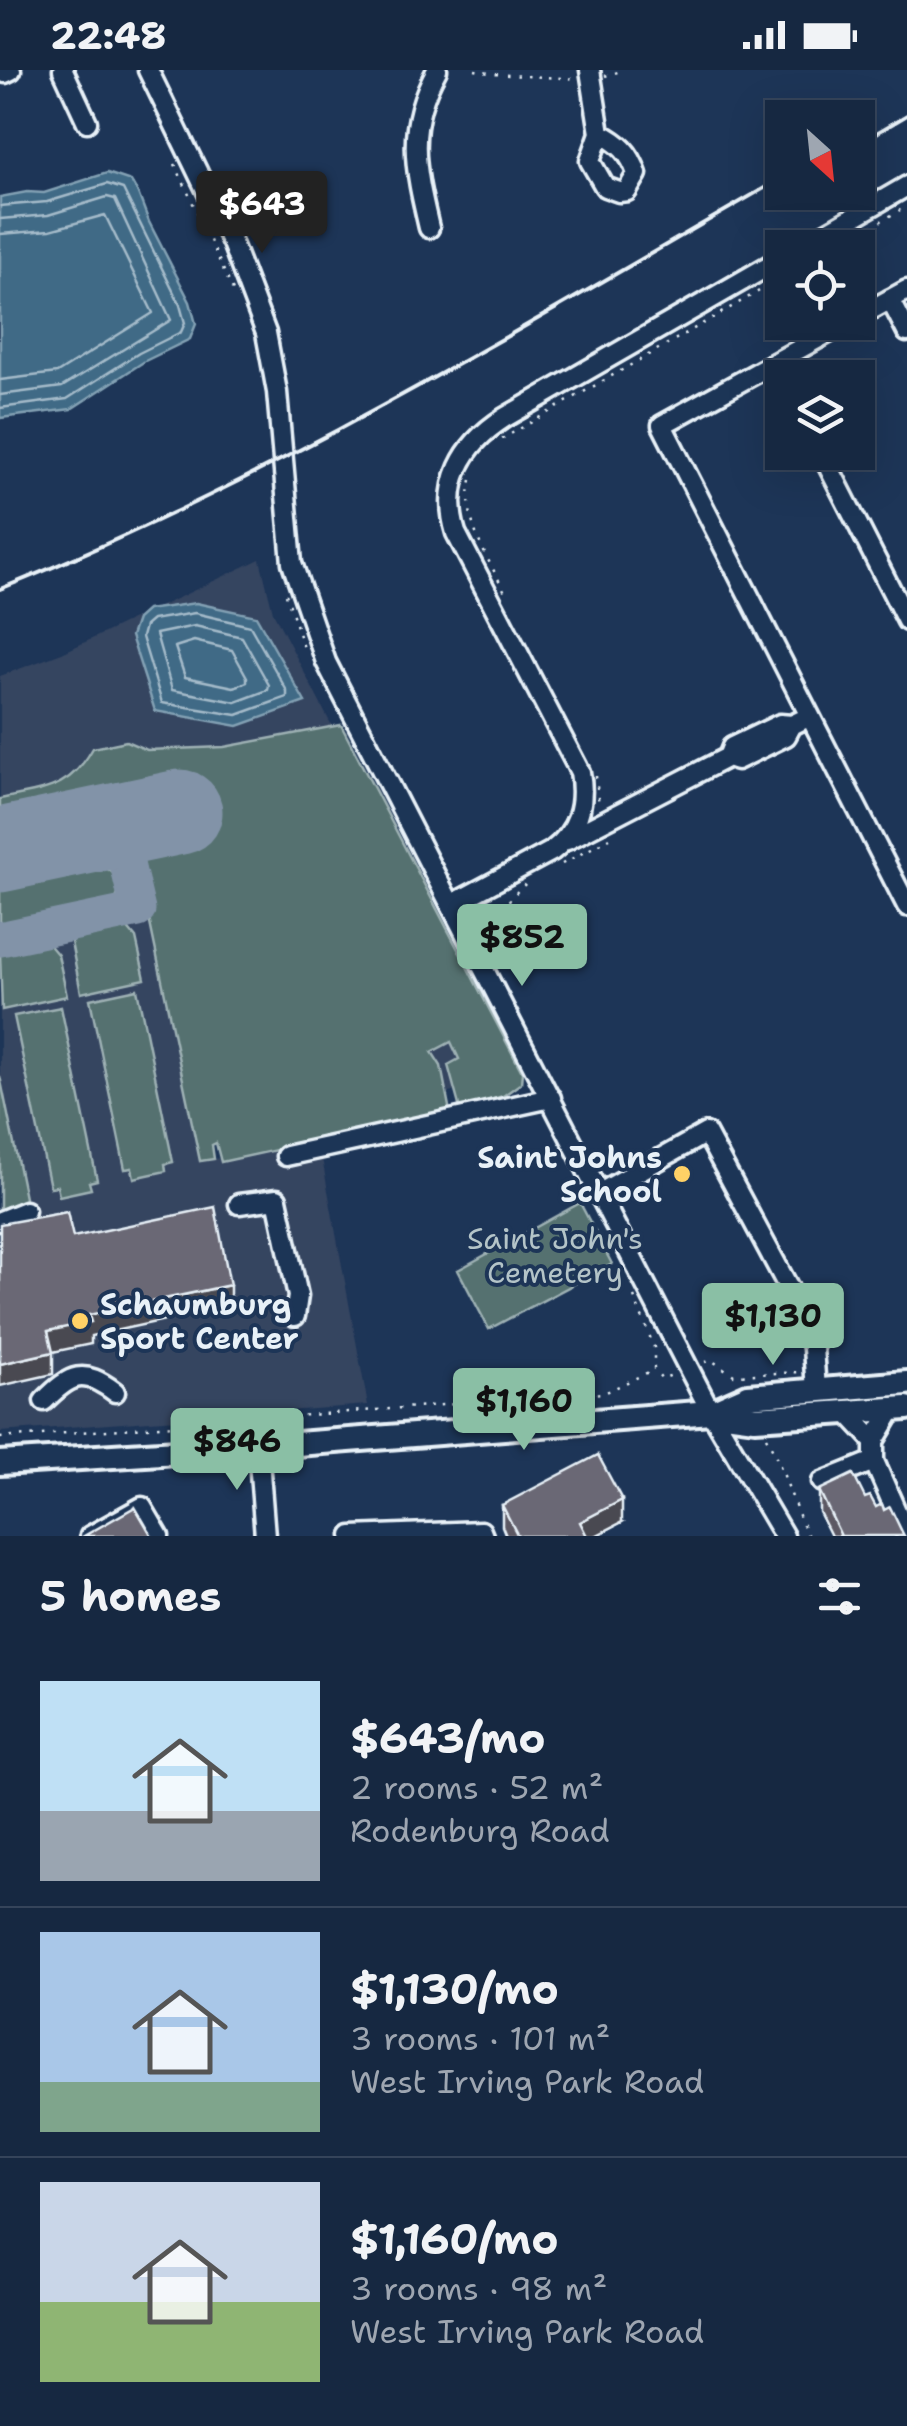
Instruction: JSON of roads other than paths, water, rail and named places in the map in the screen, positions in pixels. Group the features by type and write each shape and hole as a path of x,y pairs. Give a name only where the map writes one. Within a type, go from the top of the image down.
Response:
{"main road":[{"path":"712,1412 748,1396 907,1383"},
{"path":"0,1462 258,1447 712,1412 755,1418 900,1409"}],"street":[{"path":"62,70 87,122"},
{"path":"148,70 232,243 266,334 277,392 292,562 326,662 712,1412 784,1536"},
{"path":"428,228 415,168 417,112 436,70"},
{"path":"590,74 600,132"},
{"path":"831,230 907,186"},
{"path":"567,840 582,806 580,772 456,533 450,515 454,475 482,432 765,268"},
{"path":"875,308 899,295 907,332"},
{"path":"793,360 822,340"},
{"path":"765,377 662,425 907,906"},
{"path":"830,470 907,621"},
{"path":"451,905 728,757 737,760 786,736 792,725 810,716"},
{"path":"286,1156 551,1098"},
{"path":"600,1194 706,1133 806,1320 816,1390"},
{"path":"240,1204 277,1198 298,1296 295,1316"},
{"path":"0,1221 25,1211"},
{"path":"44,1401 63,1382 80,1377 98,1379 115,1392"},
{"path":"900,1409 874,1441 874,1461 907,1536"},
{"path":"847,1412 874,1441"},
{"path":"258,1447 265,1536"},
{"path":"822,1482 874,1461"},
{"path":"90,1536 142,1507 159,1536"},
{"path":"764,1507 770,1536"},
{"path":"352,1536 481,1532 483,1536"}],"water":[{"path":"107,173 131,181 138,193 190,302 196,324 190,339 145,361 71,409 0,418 0,197 44,193"},
{"path":"196,603 256,616 305,702 238,726 155,711 131,636 137,619 147,610"}],"railway":[{"path":"875,134 907,115"},
{"path":"0,589 102,546 301,449 765,188"}],"place":[{"name":"Saint Johns School","path":"682,1174"},
{"name":"Schaumburg Sport Center","path":"80,1321"}],"park label":[{"name":"Saint John's Cemetery","path":"555,1255"}]}
